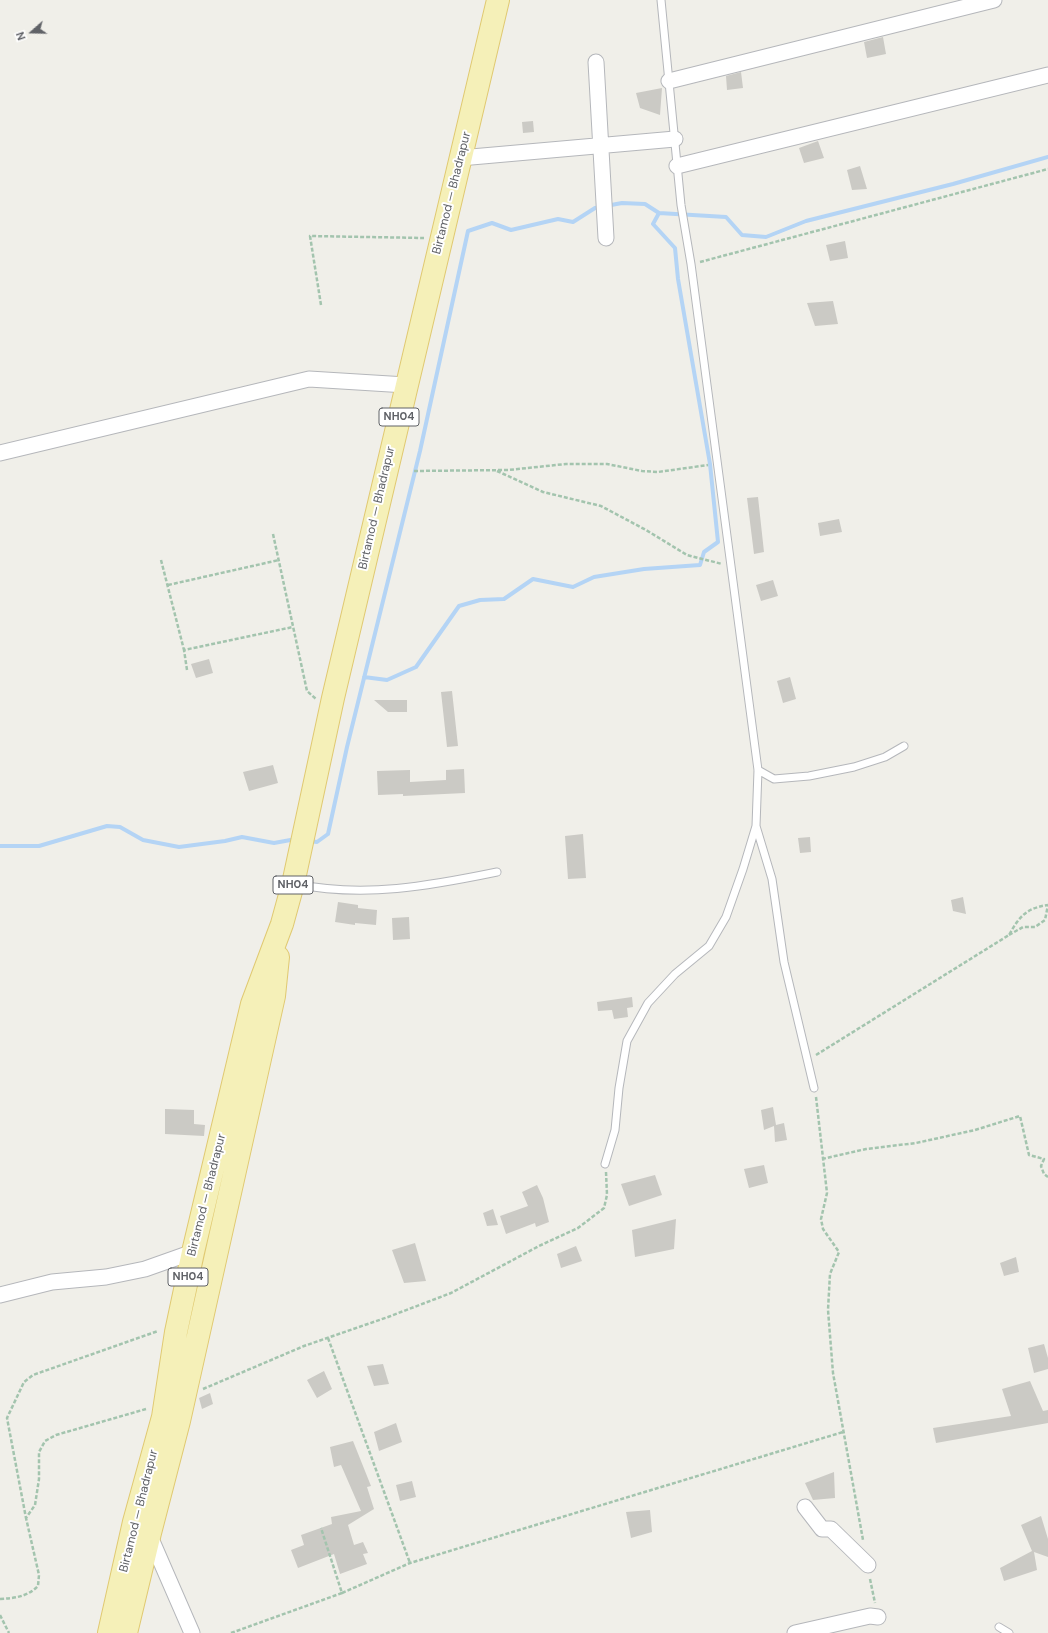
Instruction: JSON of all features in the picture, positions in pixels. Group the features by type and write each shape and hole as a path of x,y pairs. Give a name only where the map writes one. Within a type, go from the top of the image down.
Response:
{"main road":[{"name":"Birtamod — Bhadrapur","path":"173,1405 176,1332 182,1309 192,1252 252,1004 282,924 304,841 331,710 406,385 498,0"},
{"name":"Birtamod — Bhadrapur","path":"126,1633 142,1527 163,1417 173,1405 274,996 282,924"},
{"name":"Birtamod — Bhadrapur","path":"109,1633 142,1527"}],"street":[{"path":"669,81 994,0"},
{"path":"596,62 606,238"},
{"path":"677,166 1048,75"},
{"path":"460,158 675,139"},
{"path":"0,454 309,380 406,385"},
{"path":"0,1295 52,1282 106,1277 145,1269 192,1252"},
{"path":"805,1507 822,1530 831,1529 868,1565"},
{"path":"142,1527 192,1633"},
{"path":"795,1633 870,1616 878,1617"}],"lane":[{"path":"605,1164 615,1130 619,1088 627,1041 648,1003 675,974 709,946 726,917 756,826 758,770 691,264 681,204 661,0"},
{"path":"758,770 774,779 809,776 854,767 885,757 904,746"},
{"path":"756,826 772,879 784,962 814,1088"},
{"path":"293,884 319,889 379,891 455,880 497,872"},
{"path":"999,1627 1009,1633"}],"path":[{"path":"691,264 1048,169"},
{"path":"321,305 310,236 441,238"},
{"path":"414,471 497,470 566,464 607,464 642,471 658,472 718,464"},
{"path":"497,470 543,492 601,506 646,530 687,555 731,566"},
{"path":"273,534 307,691 331,710"},
{"path":"161,560 184,650 187,670"},
{"path":"168,585 279,560"},
{"path":"184,650 293,627"},
{"path":"807,1061 1008,935 1023,927 1036,927 1045,920 1048,905 1032,909 1018,919 1008,935"},
{"path":"814,1088 827,1193 822,1219 823,1229 839,1252 830,1274 828,1310 833,1373 878,1617"},
{"path":"822,1158 866,1149 916,1143 975,1130 1020,1116 1029,1155 1044,1159 1041,1166 1044,1174 1048,1177"},
{"path":"26,1518 35,1505 39,1479 39,1452 45,1441 56,1435 173,1405 191,1397 210,1385 304,1346 388,1318 452,1293 539,1246 578,1228 604,1208 607,1195 605,1164"},
{"path":"0,1599 14,1598 30,1594 38,1586 39,1575 26,1518 7,1418 24,1382 33,1375 166,1328 176,1332"},
{"path":"328,1338 410,1563"},
{"path":"232,1633 342,1593 410,1563 844,1432"},
{"path":"321,1528 342,1593"},
{"path":"0,1615 9,1633"}],"building":[{"path":"883,37 886,54 867,58 864,42"},
{"path":"741,72 743,88 727,90 726,76"},
{"path":"662,88 660,115 640,108 636,93"},
{"path":"533,121 534,132 523,133 522,122"},
{"path":"818,141 824,158 804,163 799,148"},
{"path":"860,166 867,189 852,190 847,170"},
{"path":"845,241 848,258 830,261 826,245"},
{"path":"833,301 838,324 815,326 807,303"},
{"path":"758,497 764,552 754,554 747,498"},
{"path":"839,519 842,532 820,536 818,523"},
{"path":"773,580 778,596 761,601 756,585"},
{"path":"209,659 213,673 196,678 191,664"},
{"path":"790,677 796,699 783,703 777,681"},
{"path":"452,691 458,746 447,747 441,692"},
{"path":"374,700 407,700 407,712 388,712"},
{"path":"273,765 278,783 249,791 243,772"},
{"path":"464,769 465,793 403,796 403,794 378,795 377,771 410,770 410,782 446,780 446,770"},
{"path":"583,834 586,878 568,879 565,836"},
{"path":"810,837 811,852 800,853 798,838"},
{"path":"963,897 966,914 953,911 951,900"},
{"path":"338,902 358,905 358,908 377,910 376,925 355,923 355,925 335,922"},
{"path":"409,917 410,939 393,940 392,918"},
{"path":"632,997 633,1007 627,1008 628,1017 614,1019 612,1010 598,1011 597,1002"},
{"path":"773,1107 776,1125 784,1123 787,1140 775,1142 774,1126 764,1130 761,1110"},
{"path":"165,1109 194,1110 194,1124 205,1125 204,1136 165,1134"},
{"path":"764,1165 768,1183 749,1188 744,1169"},
{"path":"655,1175 662,1195 629,1206 621,1184"},
{"path":"537,1185 543,1198 549,1222 536,1227 535,1223 506,1234 500,1216 528,1206 522,1192"},
{"path":"493,1209 498,1225 487,1226 483,1213"},
{"path":"676,1219 674,1249 635,1257 632,1230"},
{"path":"415,1243 426,1281 404,1283 392,1250"},
{"path":"576,1246 582,1261 561,1268 557,1254"},
{"path":"1016,1257 1019,1272 1004,1276 1000,1263"},
{"path":"1044,1344 1048,1358 1048,1369 1034,1373 1028,1348"},
{"path":"383,1364 389,1384 374,1386 367,1366"},
{"path":"324,1371 332,1389 317,1398 307,1380"},
{"path":"1030,1381 1043,1411 1048,1410 1048,1423 936,1443 933,1428 1011,1416 1002,1389"},
{"path":"210,1393 213,1404 202,1409 199,1398"},
{"path":"396,1423 402,1442 379,1451 374,1432"},
{"path":"353,1441 371,1486 367,1487 374,1509 348,1525 354,1545 363,1542 368,1553 363,1554 367,1564 340,1574 334,1554 298,1568 291,1550 304,1545 301,1535 332,1524 331,1517 361,1511 341,1465 334,1467 330,1447"},
{"path":"834,1472 835,1498 813,1500 805,1483"},
{"path":"412,1481 416,1497 400,1501 396,1485"},
{"path":"650,1510 652,1532 631,1538 626,1512"},
{"path":"1041,1516 1048,1539 1048,1557 1034,1552 1037,1570 1004,1581 1000,1568 1032,1551 1021,1525"}],"waterway":[{"path":"309,841 317,842 328,834 347,747 420,451 468,231 492,223 511,230 558,219 573,222 595,208 622,203 645,204 659,213 726,217 742,235 766,237 806,221 953,184 1048,157"},
{"path":"364,677 387,680 416,667 459,606 480,600 504,599 533,579 573,587 594,577 644,569 700,565 704,552 718,542 710,464 678,279 675,248 653,224 659,213"},
{"path":"0,846 39,846 107,826 120,827 143,840 179,847 225,841 242,837 274,843 296,839"}]}
